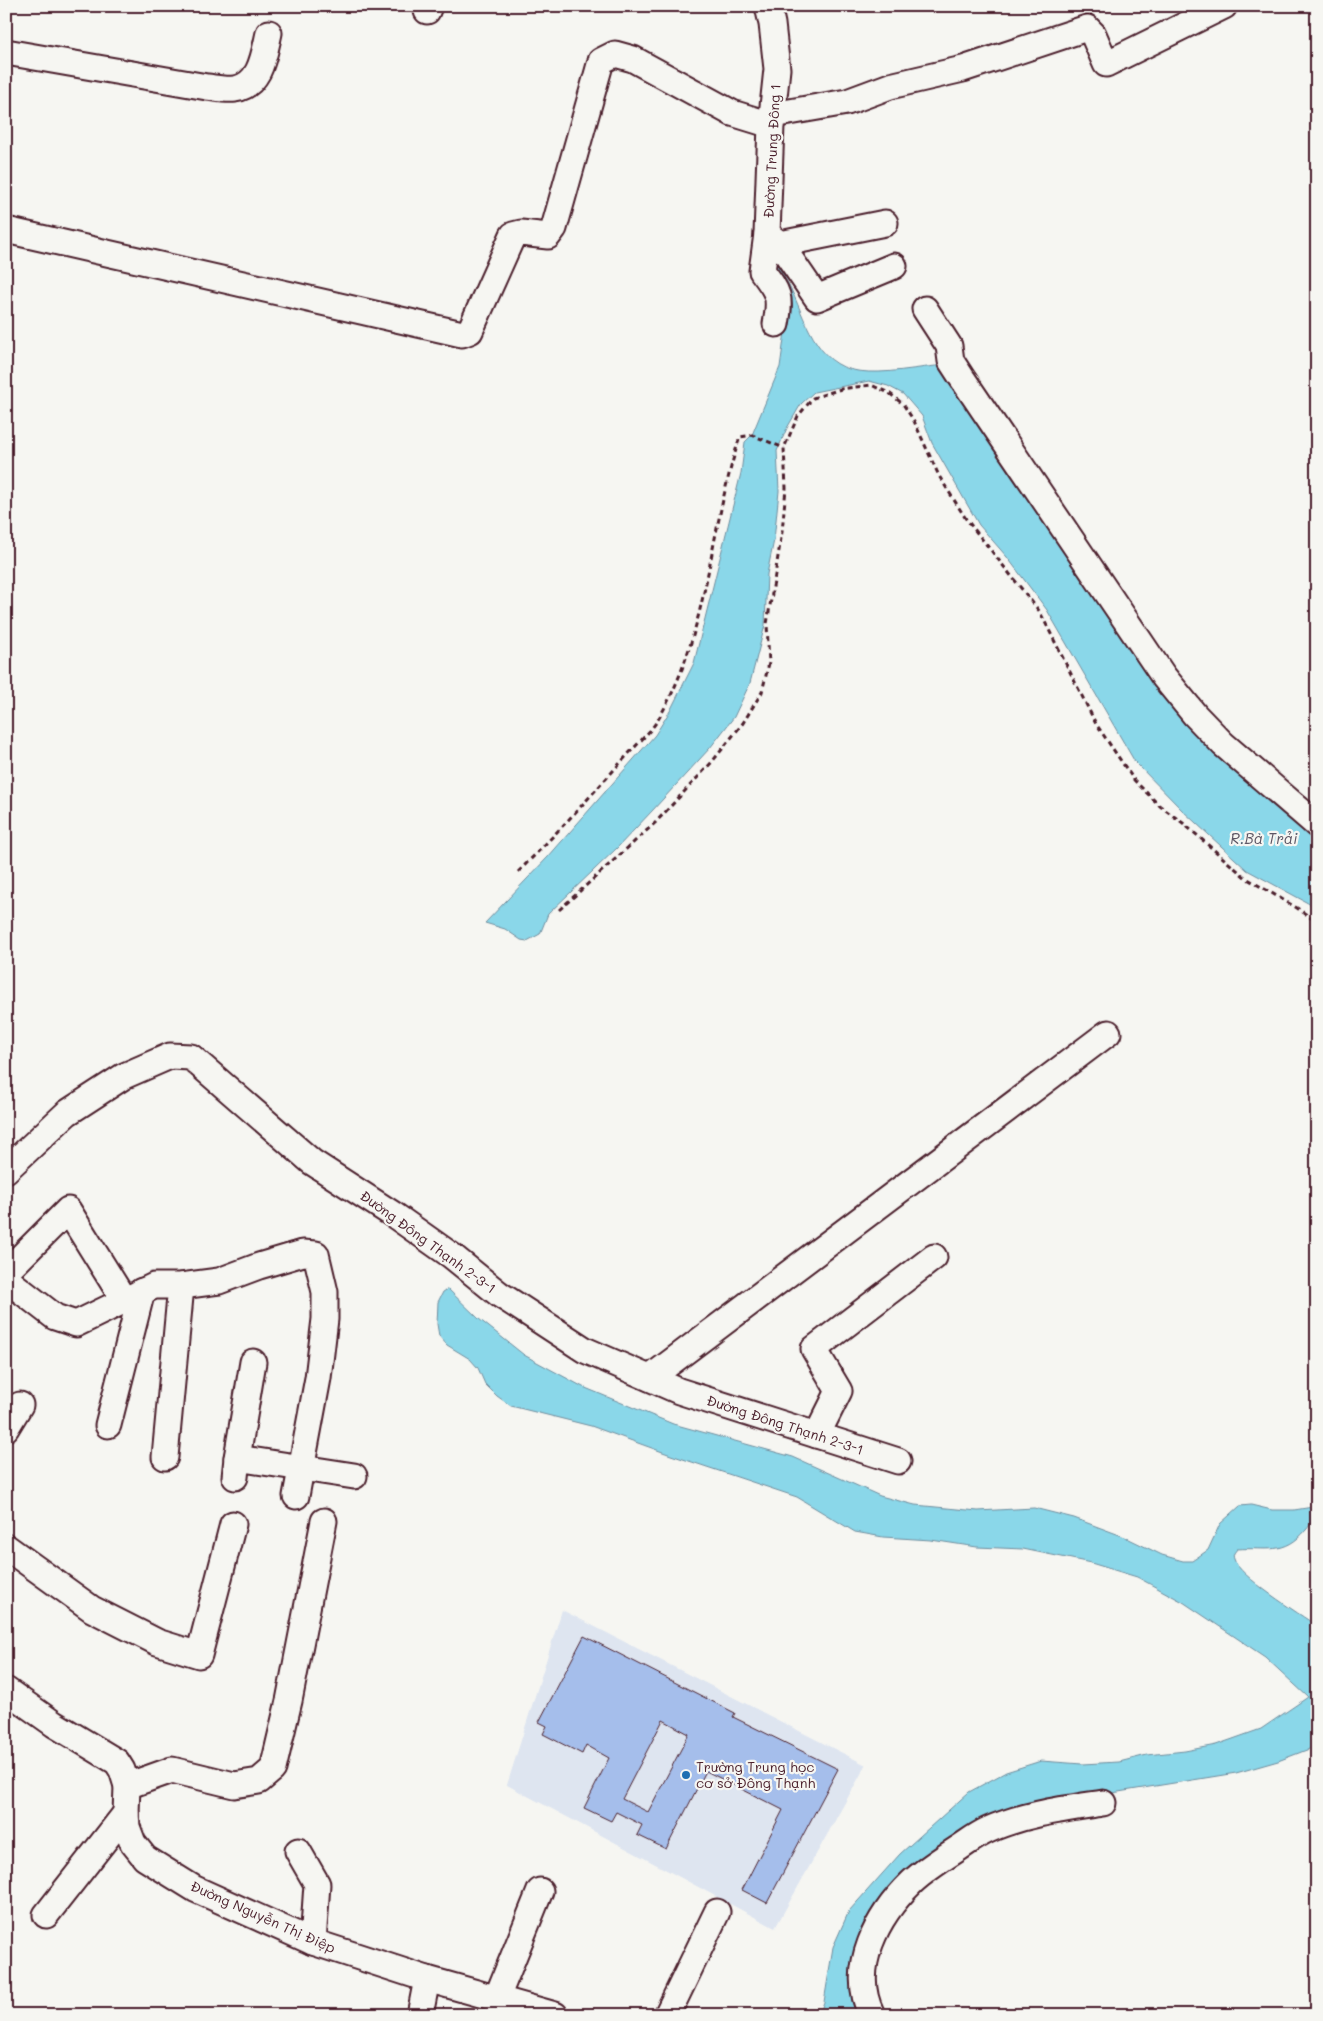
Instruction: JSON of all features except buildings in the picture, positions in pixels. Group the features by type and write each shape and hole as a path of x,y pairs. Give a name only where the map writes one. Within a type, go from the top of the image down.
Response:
{"street":[{"name":"Đường Trung Đông 1","path":"768,6 777,69 772,120 773,239 762,271 778,293 780,303 776,324"},
{"path":"6,230 462,334 470,331 513,235 521,233 548,236 554,228 601,61 616,54 633,59 732,113 772,120 847,102 890,86 963,69 1087,28 1092,34 1106,64 1224,6"},
{"path":"6,52 207,88 236,89 257,76 269,33"},
{"path":"885,223 773,239 817,298 894,266"},
{"path":"925,309 949,346 951,361 1124,620 1195,715 1223,744 1317,825"},
{"path":"650,1378 1108,1033"},
{"name":"Đường Đông Thạnh 2-3-1","path":"6,1170 67,1113 116,1081 170,1056 191,1057 312,1162 394,1214 452,1256 499,1294 584,1350 678,1391 898,1461"},
{"path":"6,1272 68,1210 133,1295 108,1425"},
{"path":"6,1279 55,1317 76,1324 154,1286 181,1286 219,1280 303,1253 316,1254 324,1292 325,1319 318,1378 296,1496"},
{"path":"817,1435 839,1391 814,1349 934,1257"},
{"path":"165,1458 181,1286"},
{"path":"253,1362 236,1467 302,1469 354,1476"},
{"path":"6,1428 20,1405"},
{"path":"127,1786 172,1770 234,1785 259,1781 273,1769 289,1701 324,1521"},
{"path":"6,1547 92,1609 157,1642 199,1656 233,1524"},
{"name":"Đường Nguyễn Thị Điệp","path":"6,1690 54,1724 117,1762 122,1770 127,1786 127,1827 133,1843 145,1858 195,1889 313,1942 426,1979 555,2015"},
{"path":"872,2015 867,2006 862,1980 867,1950 876,1930 912,1882 932,1865 987,1830 1032,1815 1103,1803"},
{"path":"46,1915 126,1813"},
{"path":"298,1851 317,1884 313,1942"},
{"path":"496,2000 540,1891"},
{"path":"667,2015 717,1912"},
{"path":"420,2015 426,1979"}],"path":[{"path":"560,910 655,823 712,762 743,723 762,692 769,663 767,624 782,532 786,488 784,448 798,416 813,398 841,388 871,385 889,393 903,404 914,421 939,476 966,520 1040,612 1096,724 1134,780 1160,806 1183,823 1246,878 1317,922"},
{"path":"518,872 564,826 658,720 678,679 701,606 728,473 740,437 752,435 784,448"}],"shaded area":[{"name":"Trường Trung học cơ sở Đông Thạnh","path":"562,1610 866,1765 775,1928 507,1785"}],"water":[{"name":"R.Bà Trải","path":"773,254 813,338 831,360 843,367 868,372 946,365 1106,604 1317,836 1317,908 1247,870 1183,811 1135,762 1047,610 1007,557 979,525 932,443 922,416 903,394 888,386 869,381 814,392 801,404 787,428 777,451 779,491 774,540 767,574 765,625 750,683 734,717 710,748 652,811 617,848 548,914 540,934 527,941 521,940 505,929 485,923 548,857 655,735 670,711 694,663 741,473 745,442 752,435 780,367 785,332 774,282"},
{"path":"448,1289 479,1319 524,1355 583,1387 673,1424 793,1457 880,1496 915,1505 978,1511 1034,1508 1074,1518 1125,1537 1162,1555 1183,1561 1192,1561 1208,1550 1220,1524 1240,1506 1251,1505 1272,1510 1294,1510 1313,1507 1315,1512 1311,1523 1290,1544 1275,1548 1237,1549 1233,1556 1238,1566 1258,1585 1317,1626 1317,1746 1278,1761 1236,1773 1044,1804 918,1866 858,2001 858,2015 819,2015 824,2002 833,1947 849,1911 900,1854 969,1792 1006,1772 1041,1761 1082,1764 1119,1762 1147,1755 1216,1745 1261,1729 1308,1697 1265,1657 1183,1602 1137,1577 1091,1563 1023,1549 977,1547 931,1540 883,1537 855,1532 797,1497 591,1426 511,1406 485,1384 478,1368 470,1359 447,1345 439,1336 437,1324 438,1302 443,1292"}],"place":[{"name":"Trường Trung học cơ sở Đông Thạnh","path":"686,1775"}]}
